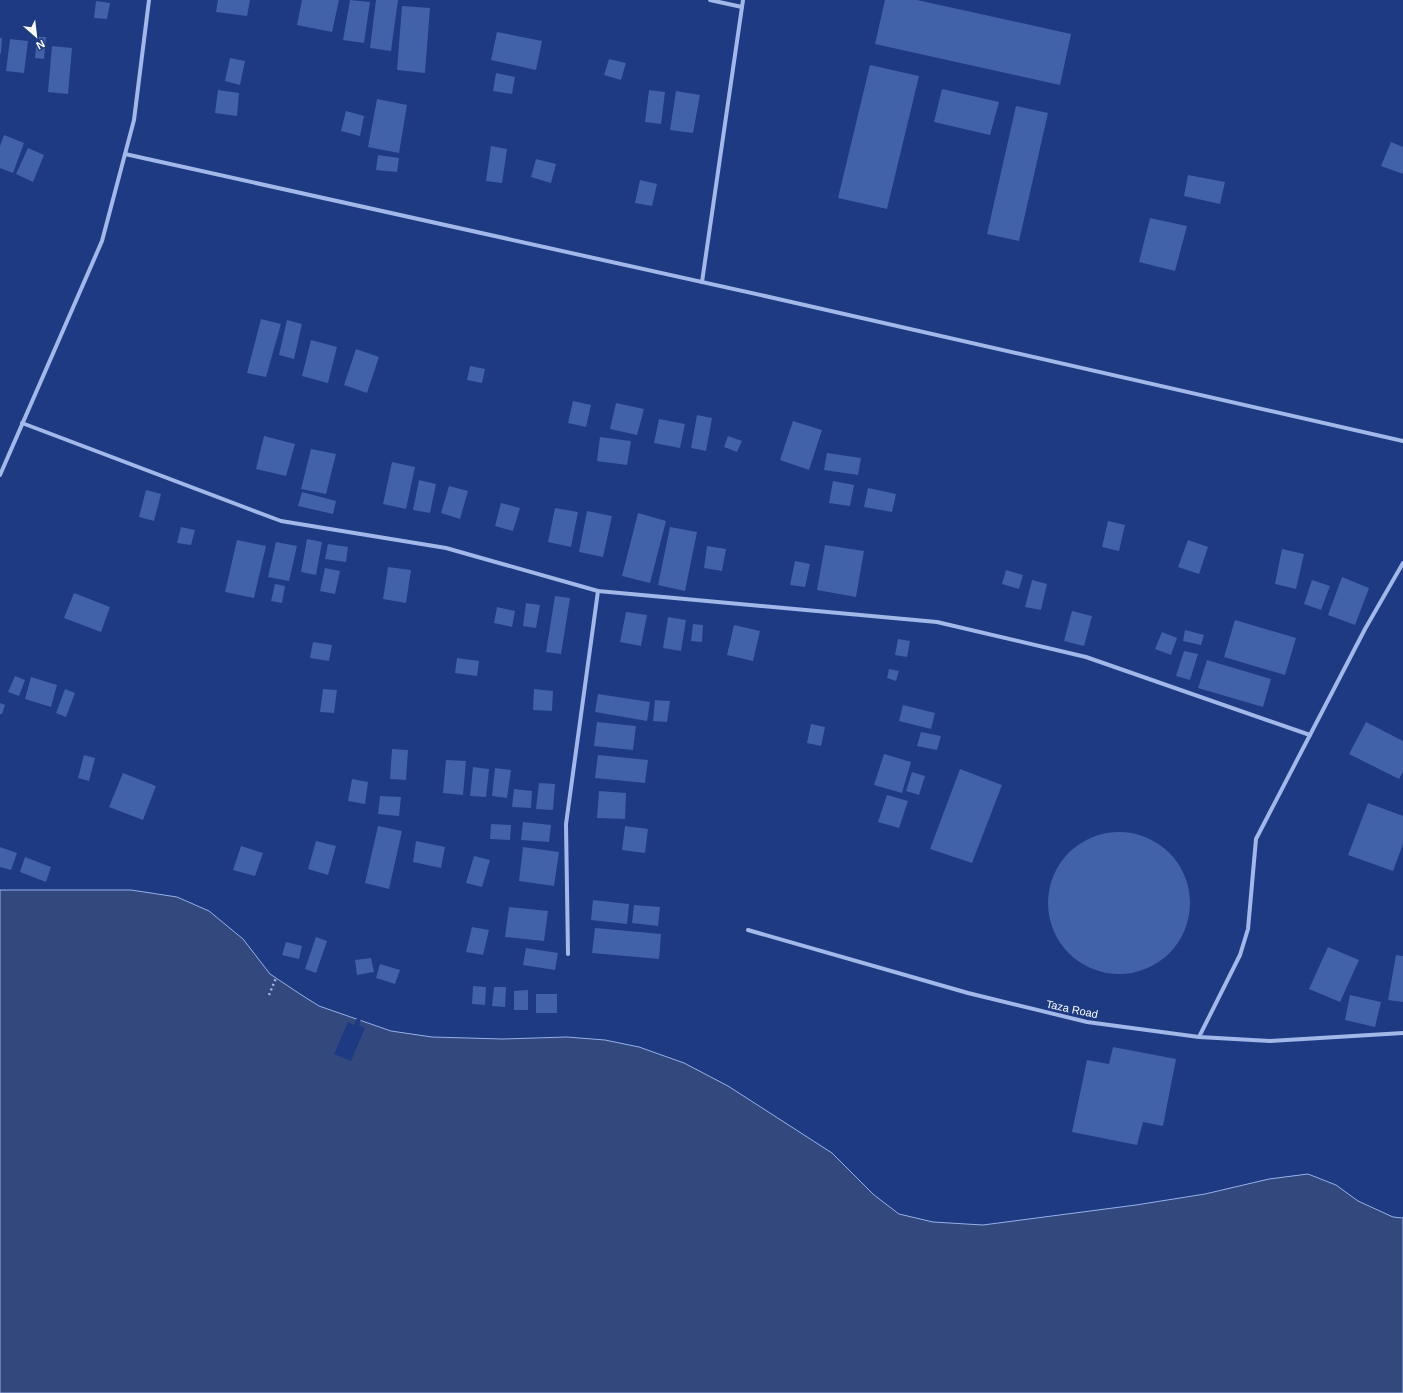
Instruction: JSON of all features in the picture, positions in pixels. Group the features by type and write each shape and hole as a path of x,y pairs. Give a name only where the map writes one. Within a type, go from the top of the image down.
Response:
{"street":[{"path":"0,475 102,241 134,120 149,0"},
{"path":"710,0 742,7"},
{"path":"702,282 743,0"},
{"path":"125,154 702,282 1403,441"},
{"path":"22,423 281,521 446,548 598,591 937,622 1086,657 1310,735"},
{"path":"1199,1037 1240,955 1248,929 1256,839 1365,628 1403,563"},
{"path":"568,954 566,824 598,591"},
{"name":"Taza Road","path":"748,930 968,993 1078,1021 1199,1037 1270,1042 1403,1033"}],"path":[{"path":"269,995 276,978"}],"water":[{"path":"0,890 131,890 177,897 209,911 243,939 270,974 319,1006 391,1031 432,1037 503,1039 567,1037 605,1040 639,1047 684,1063 728,1086 832,1153 874,1195 899,1214 933,1222 983,1225 1136,1205 1205,1194 1269,1179 1308,1174 1336,1185 1358,1201 1393,1217 1403,1218 1403,1393 0,1393"}],"pier":[{"path":"357,1018 361,1019 359,1025 365,1028 351,1061 334,1054 348,1022 354,1025"}],"building":[{"path":"218,0 250,0 247,16 216,12"},
{"path":"302,0 339,0 332,32 297,25"},
{"path":"350,0 370,2 364,43 343,40"},
{"path":"376,0 398,0 391,51 370,48"},
{"path":"885,0 917,0 1071,34 1060,85 875,44"},
{"path":"96,1 110,3 107,19 94,18"},
{"path":"402,6 430,8 425,73 397,70"},
{"path":"497,32 542,41 536,70 491,60"},
{"path":"37,37 46,37 44,59 35,58"},
{"path":"0,38 2,38 1,54 0,53"},
{"path":"10,39 28,41 24,73 6,71"},
{"path":"52,46 72,48 68,94 48,92"},
{"path":"230,58 245,61 240,85 225,81"},
{"path":"609,59 626,63 621,80 604,75"},
{"path":"870,65 919,76 887,209 838,198"},
{"path":"496,73 515,77 512,94 493,91"},
{"path":"942,89 999,102 990,135 934,122"},
{"path":"218,90 239,93 237,116 215,113"},
{"path":"649,90 665,92 661,124 645,122"},
{"path":"676,91 700,95 693,133 670,130"},
{"path":"377,99 407,105 399,153 368,147"},
{"path":"1016,106 1048,113 1019,241 987,234"},
{"path":"346,111 364,116 360,136 341,131"},
{"path":"4,135 24,143 13,173 0,168 0,146"},
{"path":"1391,142 1403,147 1403,174 1381,166"},
{"path":"491,146 507,149 502,183 486,181"},
{"path":"28,148 44,155 33,182 16,174"},
{"path":"378,155 399,158 397,172 376,170"},
{"path":"536,159 556,164 551,183 531,177"},
{"path":"1188,175 1225,182 1220,204 1184,196"},
{"path":"640,180 657,184 652,206 635,203"},
{"path":"1150,218 1187,226 1175,271 1139,262"},
{"path":"261,319 281,324 266,377 247,373"},
{"path":"287,320 302,324 294,359 279,355"},
{"path":"311,340 337,347 328,383 302,376"},
{"path":"356,349 379,357 367,393 344,385"},
{"path":"470,366 485,369 482,383 467,380"},
{"path":"573,401 591,405 586,427 568,423"},
{"path":"616,403 644,409 637,435 610,429"},
{"path":"697,415 712,418 706,451 691,448"},
{"path":"659,419 685,424 680,448 654,443"},
{"path":"793,421 822,430 809,470 780,460"},
{"path":"264,436 295,444 286,476 256,469"},
{"path":"728,436 742,441 737,452 724,447"},
{"path":"600,437 631,441 627,465 597,461"},
{"path":"311,449 336,454 326,494 301,489"},
{"path":"827,453 861,458 858,475 824,470"},
{"path":"392,462 415,467 406,509 383,504"},
{"path":"419,480 436,484 430,513 413,510"},
{"path":"833,481 854,485 850,506 829,503"},
{"path":"449,486 468,491 460,519 441,513"},
{"path":"868,488 896,494 892,512 864,507"},
{"path":"146,490 161,494 154,521 139,517"},
{"path":"302,492 336,501 333,514 298,506"},
{"path":"501,503 520,508 513,531 495,526"},
{"path":"555,508 578,512 571,547 548,542"},
{"path":"587,511 612,516 603,557 579,552"},
{"path":"638,513 666,521 650,583 622,576"},
{"path":"1108,521 1125,525 1119,551 1102,547"},
{"path":"181,527 195,530 191,545 177,543"},
{"path":"670,527 697,532 685,591 658,585"},
{"path":"307,539 322,542 316,575 301,572"},
{"path":"237,540 266,546 254,598 225,592"},
{"path":"1188,540 1208,547 1199,574 1178,567"},
{"path":"276,542 297,546 289,581 268,577"},
{"path":"328,544 348,547 346,562 325,559"},
{"path":"825,545 864,551 856,597 817,590"},
{"path":"707,546 726,549 722,571 704,568"},
{"path":"1282,549 1304,554 1296,589 1275,584"},
{"path":"795,561 810,564 805,587 790,585"},
{"path":"388,567 411,570 406,603 383,599"},
{"path":"325,568 340,571 335,594 320,591"},
{"path":"1006,570 1023,575 1019,589 1002,584"},
{"path":"1342,577 1369,588 1355,625 1328,615"},
{"path":"1032,580 1047,584 1041,610 1025,607"},
{"path":"1312,580 1330,586 1321,610 1304,604"},
{"path":"275,584 285,586 282,603 271,601"},
{"path":"74,593 110,607 101,632 64,618"},
{"path":"555,596 570,598 561,654 546,652"},
{"path":"526,603 540,605 536,628 523,626"},
{"path":"497,607 515,611 512,627 494,623"},
{"path":"1072,611 1092,616 1084,646 1064,641"},
{"path":"626,612 647,615 641,646 620,642"},
{"path":"668,617 686,620 681,651 663,648"},
{"path":"1235,620 1296,638 1285,675 1224,657"},
{"path":"693,624 703,625 702,642 691,641"},
{"path":"734,625 760,631 753,661 727,655"},
{"path":"1185,630 1204,635 1201,645 1183,641"},
{"path":"1162,632 1177,638 1171,655 1155,649"},
{"path":"898,639 910,641 907,657 895,655"},
{"path":"313,642 332,645 329,661 310,658"},
{"path":"1184,651 1198,654 1190,680 1176,676"},
{"path":"457,658 479,661 477,676 455,673"},
{"path":"1207,660 1271,679 1263,707 1198,688"},
{"path":"889,669 899,671 896,681 887,678"},
{"path":"15,676 25,680 19,696 8,692"},
{"path":"31,677 57,685 51,707 25,699"},
{"path":"65,689 75,693 66,717 56,713"},
{"path":"323,689 337,690 334,713 320,712"},
{"path":"534,689 553,691 552,711 533,710"},
{"path":"598,694 650,702 647,721 595,712"},
{"path":"655,700 670,701 667,722 653,721"},
{"path":"0,703 5,705 2,714 0,714"},
{"path":"903,705 935,713 931,729 899,721"},
{"path":"597,722 636,726 633,750 594,746"},
{"path":"1366,722 1403,741 1403,772 1399,779 1349,754"},
{"path":"811,724 825,727 821,746 807,743"},
{"path":"921,732 941,736 937,750 917,746"},
{"path":"392,749 408,750 406,780 390,779"},
{"path":"884,754 911,762 902,793 874,785"},
{"path":"84,755 95,758 89,781 78,778"},
{"path":"598,755 648,760 645,783 595,778"},
{"path":"446,760 466,761 463,795 443,793"},
{"path":"473,767 489,769 486,797 470,796"},
{"path":"495,768 511,770 507,798 492,796"},
{"path":"960,769 1002,785 972,863 930,849"},
{"path":"912,772 925,776 919,795 906,791"},
{"path":"123,773 156,786 143,820 109,807"},
{"path":"352,779 368,782 365,804 348,801"},
{"path":"539,783 555,784 553,810 536,809"},
{"path":"514,789 532,791 531,808 512,807"},
{"path":"599,791 626,793 625,819 597,818"},
{"path":"887,795 908,801 899,828 878,822"},
{"path":"380,796 401,797 399,816 378,814"},
{"path":"1368,803 1403,816 1403,844 1393,871 1348,855"},
{"path":"523,822 551,825 549,842 521,840"},
{"path":"491,824 511,825 510,840 490,839"},
{"path":"378,826 402,831 389,889 365,883"},
{"path":"625,826 648,829 645,853 622,850"},
{"path":"1112,832 1126,832 1153,840 1174,858 1185,876 1189,889 1189,917 1182,937 1164,958 1153,966 1140,971 1126,974 1112,974 1085,966 1064,948 1056,937 1051,924 1048,910 1048,896 1056,869 1074,848 1085,840 1098,835"},
{"path":"316,841 336,846 328,875 308,869"},
{"path":"416,841 445,847 441,868 413,862"},
{"path":"241,846 263,853 255,876 233,870"},
{"path":"0,847 17,853 11,870 0,867"},
{"path":"523,847 559,852 554,886 519,881"},
{"path":"474,856 490,860 482,887 466,883"},
{"path":"25,857 51,867 46,882 20,872"},
{"path":"593,900 629,904 627,924 591,920"},
{"path":"634,905 660,907 658,926 632,923"},
{"path":"509,907 548,911 544,941 505,937"},
{"path":"472,927 489,930 483,955 466,952"},
{"path":"595,928 661,934 659,959 592,953"},
{"path":"316,937 327,941 316,973 305,969"},
{"path":"286,942 302,946 299,959 282,955"},
{"path":"1328,947 1359,960 1340,1002 1309,989"},
{"path":"526,948 558,953 555,970 523,965"},
{"path":"1396,955 1403,956 1403,1002 1388,1000"},
{"path":"371,958 374,972 357,975 355,960"},
{"path":"380,964 400,970 395,984 376,978"},
{"path":"473,986 486,987 485,1005 472,1004"},
{"path":"494,987 506,987 505,1007 492,1006"},
{"path":"528,990 528,1010 514,1010 514,991"},
{"path":"536,994 557,994 557,1013 536,1013"},
{"path":"1350,995 1381,1002 1375,1027 1345,1020"},
{"path":"1113,1047 1176,1059 1163,1126 1143,1122 1137,1145 1072,1132 1087,1060 1109,1064"}]}
